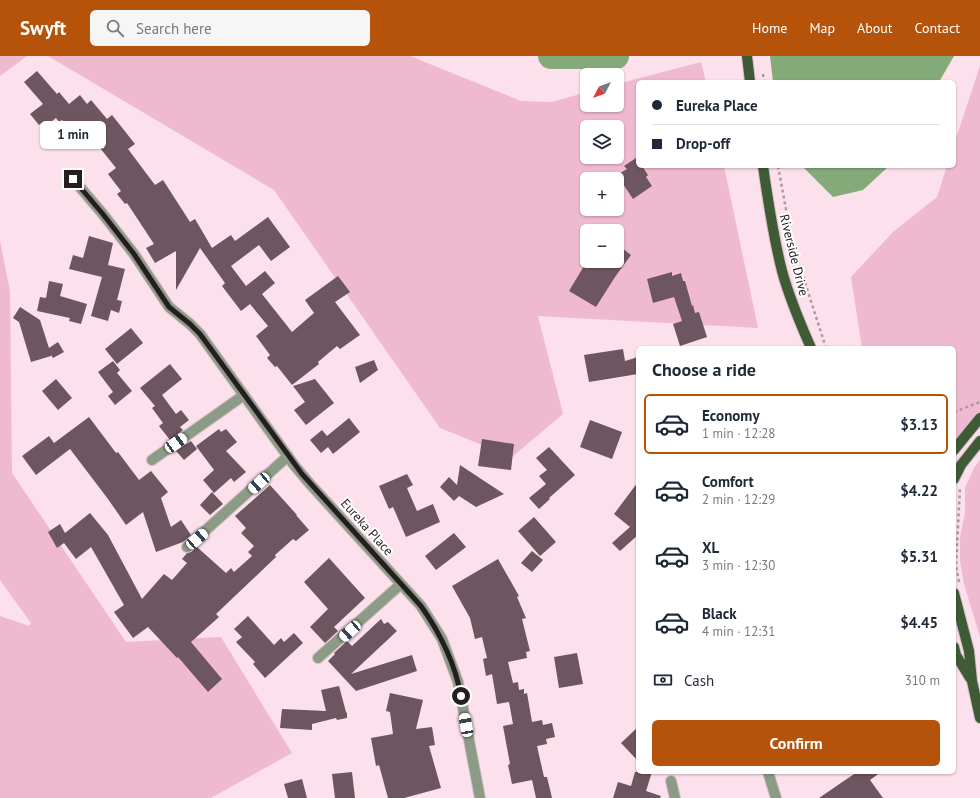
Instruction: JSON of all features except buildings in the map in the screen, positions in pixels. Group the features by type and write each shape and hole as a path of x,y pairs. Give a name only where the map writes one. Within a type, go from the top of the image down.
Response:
{"main road":[{"path":"746,56 750,80"},
{"name":"Riverside Drive","path":"763,168 772,228 783,272 797,315 810,346"},
{"path":"956,448 980,418"},
{"path":"959,481 961,465 980,441"},
{"path":"957,591 969,651 972,681 980,718"},
{"path":"956,655 972,681"}],"street":[{"name":"Eureka Place","path":"73,179 134,254 169,307 200,334 310,484 421,606 433,623 442,639 458,682 480,798"},
{"path":"152,460 244,395"},
{"path":"187,547 288,456"},
{"path":"318,658 401,584"},
{"path":"769,774 776,798"},
{"path":"671,781 675,798"}],"path":[{"path":"778,168 792,242 825,346"},
{"path":"956,411 980,402"},
{"path":"957,591 956,566 960,488 959,481"}],"shaded area":[{"path":"0,56 27,56 0,76"},
{"path":"48,56 410,56 521,101 552,102 580,94 580,112 624,112 624,82 701,62 706,80 636,80 636,168 724,168 758,328 538,316 563,414 512,457 440,428 274,190"},
{"path":"770,56 954,56 940,80 773,80"},
{"path":"980,66 980,412 956,441 956,346 862,346 851,277 893,232 937,197 946,168 956,168 956,138"},
{"path":"804,168 887,168 863,190 833,197"},
{"path":"0,241 10,291 12,473 126,642 221,637 292,753 211,798 0,798 0,616 29,626 31,623 0,580"},
{"path":"980,460 980,637 964,584 960,561 960,537 965,513 965,488 974,468"}],"waterway":[{"path":"551,56 616,56"}],"route":[{"path":"73,179 134,254 169,307 200,334 294,465 421,606 442,639 458,682 461,696"}]}
